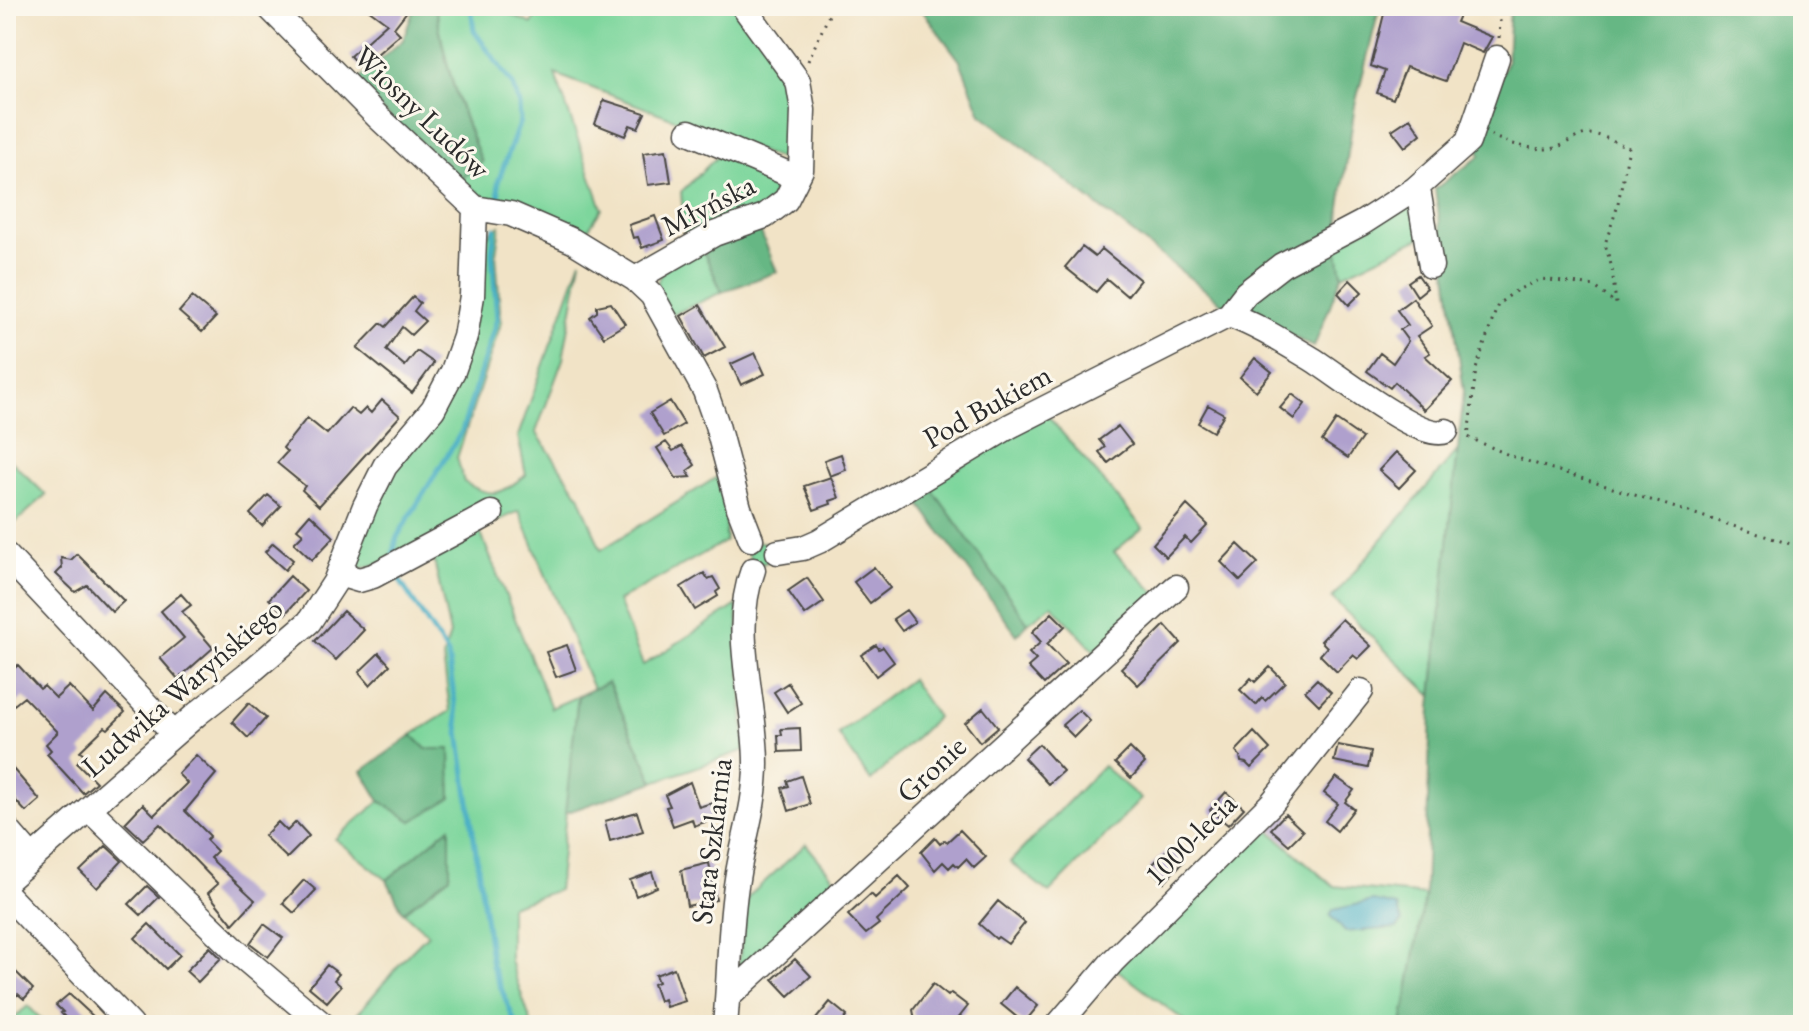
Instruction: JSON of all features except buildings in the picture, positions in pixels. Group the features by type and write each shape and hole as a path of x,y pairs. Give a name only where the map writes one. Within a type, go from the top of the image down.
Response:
{"street":[{"name":"Wiosny Ludów","path":"268,6 379,118 475,208 511,214 573,241 635,279 652,295 705,391 751,539 742,552 745,563 753,570"},
{"name":"Młyńska","path":"635,279 714,234 765,216 786,200 801,170 803,110 798,81 743,6"},
{"name":"Pod Bukiem","path":"778,552 803,548 819,541 1010,426 1229,315 1246,293 1282,265 1362,223 1415,189 1468,142 1497,58"},
{"path":"689,132 786,173 795,182"},
{"path":"1415,189 1419,195 1431,266"},
{"name":"Ludwika Waryńskiego","path":"6,881 174,734 309,622 339,574 365,506 385,466 433,409 453,371 465,337 472,296 475,208"},
{"path":"1229,315 1250,322 1314,360 1399,418 1430,433 1446,431"},
{"path":"339,574 359,580 373,576 491,513"},
{"path":"751,539 756,536 768,538 777,546 778,552 773,567 764,572 753,570"},
{"path":"6,555 174,734"},
{"name":"Stara Szklarnia","path":"725,1025 737,878 754,801 756,763 743,607 753,570"},
{"name":"Gronie","path":"728,997 1176,587"},
{"name":"1000-lecia","path":"1058,1025 1113,961 1272,803 1361,691"},
{"path":"89,809 238,953 323,1025"},
{"path":"6,828 32,858"},
{"path":"6,894 131,1025"}],"path":[{"path":"798,81 833,6"},
{"path":"1497,58 1501,6"},
{"path":"1474,124 1498,140 1526,146 1554,149 1585,134 1608,138 1629,148 1617,208 1605,244 1612,268 1616,304 1594,286 1541,279 1517,290 1498,304 1476,369 1468,437 1511,456 1803,548"}],"green space":[{"path":"415,6 436,6 453,86 482,162 460,179 353,84 403,40"},
{"path":"436,6 493,6 532,24 539,6 737,6 794,84 796,165 555,74 602,208 584,236 483,198 460,179 482,162 453,86"},
{"path":"919,6 1380,6 1355,105 1340,207 1337,246 1342,275 1314,347 1223,304 981,114 960,61"},
{"path":"1510,6 1803,6 1803,1025 1402,1025 1425,895 1431,707 1464,391 1435,189 1480,156 1476,131 1507,61"},
{"path":"723,151 784,181 775,202 685,241 681,192"},
{"path":"1405,203 1419,206 1426,235 1342,275 1337,246"},
{"path":"757,223 777,272 722,292 701,246"},
{"path":"500,226 496,253 501,323 457,458 464,482 490,493 510,487 526,475 518,436 581,260 563,359 536,432 579,495 601,550 725,472 726,541 618,601 643,665 737,605 745,750 654,782 608,683 593,689 519,511 479,529 551,708 578,696 558,890 510,906 510,961 532,1025 348,1025 428,934 403,912 450,876 449,828 387,880 335,839 380,801 412,821 426,749 412,735 450,711 443,657 450,634 432,551 349,571 398,461 448,403 481,243"},
{"path":"701,246 722,292 672,315 658,292 660,276 679,258"},
{"path":"1047,415 1143,528 1114,552 1159,596 1097,654 1052,605 1028,623 929,485"},
{"path":"1458,450 1432,696 1332,598"},
{"path":"6,456 46,495 6,531"},
{"path":"929,485 1028,623 1017,635 913,495"},
{"path":"760,542 768,545 771,553 768,561 760,564 752,561 749,553 752,545"},
{"path":"911,679 937,717 871,781 838,734"},
{"path":"608,682 654,782 565,813 578,696"},
{"path":"412,735 426,749 450,749 451,798 412,821 380,801 362,771"},
{"path":"1103,766 1141,799 1049,893 1010,862"},
{"path":"1262,824 1333,886 1425,895 1402,1025 1190,1025 1116,969"},
{"path":"450,827 450,876 403,912 387,880"},
{"path":"806,844 842,888 737,975 748,897"},
{"path":"28,1006 47,1025 6,1025 6,1024"}],"water":[{"path":"1373,901 1397,906 1402,922 1397,928 1345,932 1330,915 1333,910"}],"waterway":[{"path":"471,6 474,31 513,85 519,105 520,121 498,182 499,197"},
{"path":"393,554 397,537 462,431 497,319 492,252 495,228"},
{"path":"396,575 448,654 492,966 516,1025"}]}
